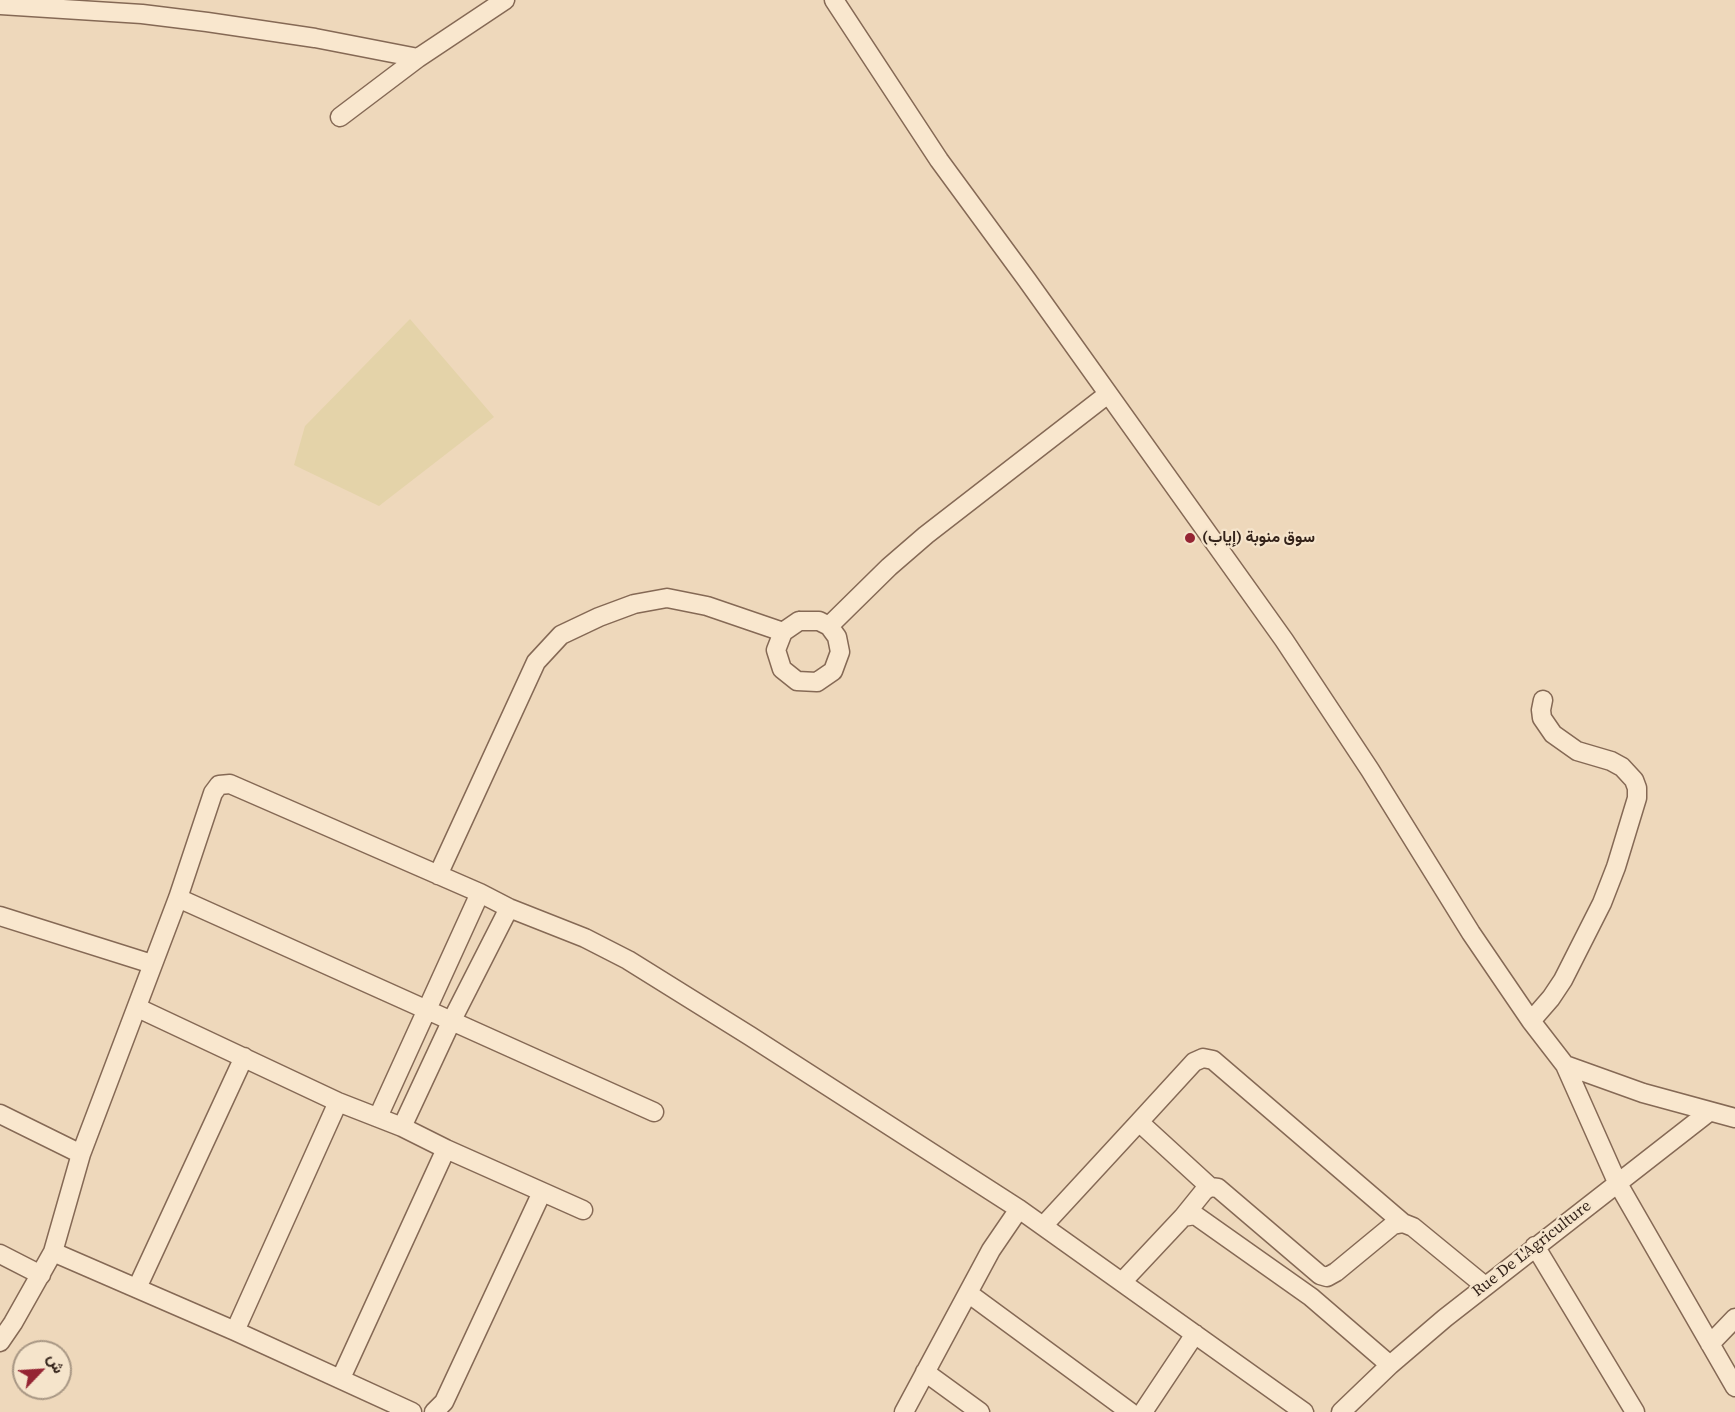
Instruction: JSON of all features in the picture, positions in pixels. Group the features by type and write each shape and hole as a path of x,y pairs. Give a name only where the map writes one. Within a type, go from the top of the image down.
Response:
{"street":[{"path":"340,117 418,58 505,0"},
{"path":"840,4 939,160 1284,640 1370,770 1471,933 1531,1021 1565,1065 1617,1182 1735,1387"},
{"path":"0,5 143,7 418,58"},
{"path":"829,626 889,567 926,535 1108,394"},
{"path":"438,875 536,662 561,635 634,604 667,598 707,606 783,632"},
{"path":"799,621 819,621 829,626 837,637 840,652 833,671 817,682 797,681 782,669 776,650 783,632 799,621"},
{"path":"1531,1021 1563,981 1602,903 1616,867 1637,798 1634,780 1622,767 1611,761 1577,751 1553,734 1542,718 1543,700"},
{"path":"0,1342 53,1252 81,1154 138,1008 213,793 219,785 230,784 480,893 509,908 585,938 628,960 1019,1209 1304,1412"},
{"path":"378,1117 480,893"},
{"path":"178,898 654,1112"},
{"path":"402,1127 451,1022 509,908"},
{"path":"0,916 152,964"},
{"path":"138,1008 338,1102 402,1127 583,1210"},
{"path":"137,1288 244,1057"},
{"path":"1043,1226 1194,1062 1203,1058 1213,1060 1403,1223 1413,1227 1485,1286"},
{"path":"1565,1065 1643,1093 1735,1118"},
{"path":"235,1330 338,1102"},
{"name":"Rue De L'Agriculture","path":"1341,1412 1390,1365 1485,1286 1709,1112"},
{"path":"0,1114 81,1154"},
{"path":"1139,1122 1210,1187 1218,1188 1320,1275 1327,1277"},
{"path":"341,1378 446,1149"},
{"path":"1122,1282 1210,1187"},
{"path":"434,1412 444,1402 542,1192"},
{"path":"904,1412 991,1250 1019,1209"},
{"path":"1183,1217 1194,1215 1203,1220 1311,1297 1390,1365"},
{"path":"1311,1297 1327,1277 1393,1226 1403,1223"},
{"path":"1535,1246 1635,1412"},
{"path":"53,1252 235,1330 412,1412"},
{"path":"0,1254 41,1275"},
{"path":"968,1293 1130,1412"},
{"path":"1710,1344 1735,1318"},
{"path":"1143,1412 1195,1334"},
{"path":"925,1372 980,1412"}],"shaded area":[{"path":"410,319 494,417 379,506 294,465 305,426"}],"place":[{"name":"سوق منوبة (إياب)","path":"1190,538"}]}
